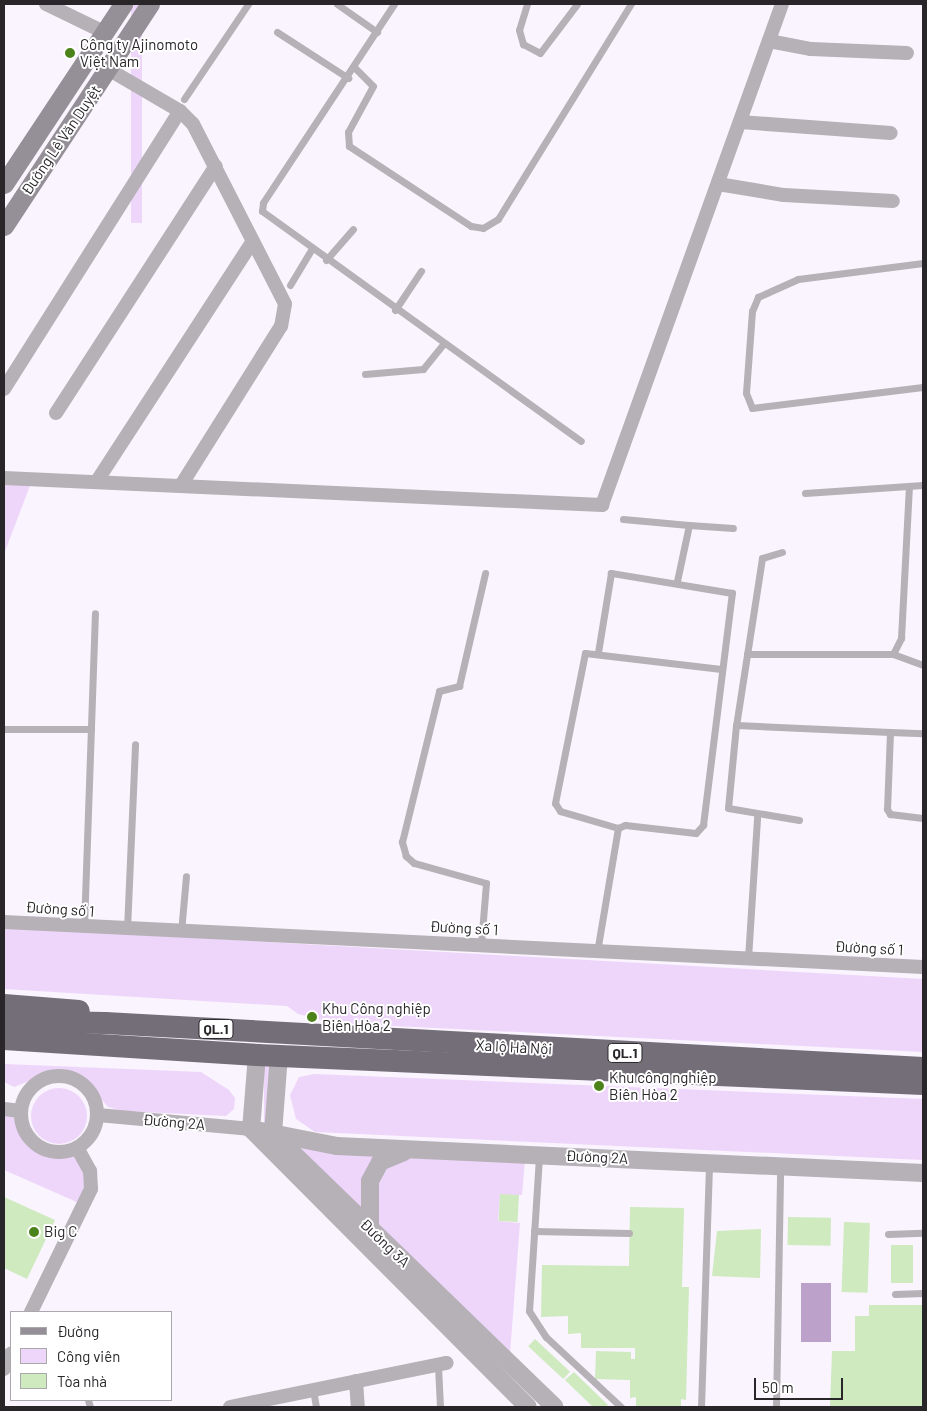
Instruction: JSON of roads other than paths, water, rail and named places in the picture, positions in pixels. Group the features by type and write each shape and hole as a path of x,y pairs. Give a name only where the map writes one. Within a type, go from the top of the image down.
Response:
{"highway":[{"name":"Xa lộ Hà Nội","path":"4,1005 80,1012 105,1023"},
{"name":"QL.1","path":"4,1021 46,1033"},
{"name":"Xa lộ Hà Nội","path":"46,1033 105,1023 923,1068"},
{"name":"Xa lộ Hà Nội","path":"46,1033 107,1046 268,1055 923,1084"},
{"name":"QL.1","path":"4,1039 46,1033"},
{"name":"Xa lộ Hà Nội","path":"4,1053 42,1055 107,1046"}],"main road":[{"name":"Đường Lê Văn Duyệt","path":"4,185 123,4"},
{"name":"Đường Lê Văn Duyệt","path":"4,226 150,4"},
{"path":"4,185 21,198"}],"street":[{"path":"46,4 104,32"},
{"path":"4,478 182,484 602,505 782,4"},
{"path":"769,41 811,49 907,53"},
{"path":"108,70 182,105 216,166 252,242 285,304 286,314 182,484"},
{"path":"4,389 182,105"},
{"path":"740,122 890,133"},
{"path":"56,413 216,166"},
{"path":"718,184 784,195 893,201"},
{"path":"97,481 252,242"},
{"name":"Đường số 1","path":"4,922 84,928 481,944 597,952 923,967"},
{"path":"251,1129 268,1055"},
{"path":"268,1055 273,1133"},
{"path":"4,1096 12,1110 26,1133 34,1142 55,1152 78,1148 92,1134 98,1115 89,1090 74,1079 54,1076 32,1087 12,1110"},
{"name":"Đường 2A","path":"98,1115 251,1129 316,1144 923,1173"},
{"name":"Đường 3A","path":"251,1129 528,1407"},
{"name":"Đường 3A","path":"273,1133 555,1407"},
{"path":"31,1311 91,1189 90,1171 78,1148"},
{"path":"370,1229 367,1198 375,1168 387,1157 418,1148"},
{"path":"4,1369 10,1355"},
{"path":"230,1407 245,1406 313,1389 443,1364"},
{"path":"356,1381 358,1407"}],"lane":[{"path":"182,105 248,4"},
{"path":"337,4 377,32"},
{"path":"394,4 355,68 263,203 266,218 581,441"},
{"path":"527,4 519,30 523,44 540,53 577,4"},
{"path":"355,68 373,86 348,132 349,146 471,226 483,228 498,219 631,4"},
{"path":"277,32 348,78"},
{"path":"326,260 353,229"},
{"path":"290,285 311,250"},
{"path":"923,264 798,279 758,297 752,311 746,393 752,408 923,387"},
{"path":"395,310 421,271"},
{"path":"365,374 422,369 443,344"},
{"path":"805,493 923,485"},
{"path":"894,654 901,638 909,486"},
{"path":"623,519 733,528"},
{"path":"677,581 689,525"},
{"path":"782,552 762,558 736,725 728,808 757,817 798,820"},
{"path":"481,944 487,884 414,863 406,856 402,842 439,691 459,686 485,573"},
{"path":"598,652 611,574 677,581 732,593 701,830 618,828 560,811 555,803 585,653 598,652 721,669"},
{"path":"84,928 95,613"},
{"path":"746,654 894,654 923,665"},
{"path":"736,725 923,733"},
{"path":"4,729 91,728"},
{"path":"890,732 888,809 890,814 923,818"},
{"path":"126,930 135,744"},
{"path":"748,958 757,817"},
{"path":"597,952 618,828"},
{"path":"181,932 186,876"},
{"path":"539,1154 529,1311 534,1323 621,1407"},
{"path":"701,1407 709,1162"},
{"path":"776,1407 780,1165"},
{"path":"534,1231 628,1233"},
{"path":"888,1234 923,1233"},
{"path":"895,1294 923,1293"},
{"path":"440,1407 443,1364"},
{"path":"313,1389 316,1407"}],"place":[{"name":"Công ty Ajinomoto Việt Nam","path":"70,53"},
{"name":"Khu Công nghiệp Biên Hòa 2","path":"312,1017"},
{"name":"Khu công nghiệp Biên Hòa 2","path":"599,1086"},
{"name":"Big C","path":"34,1232"}]}
